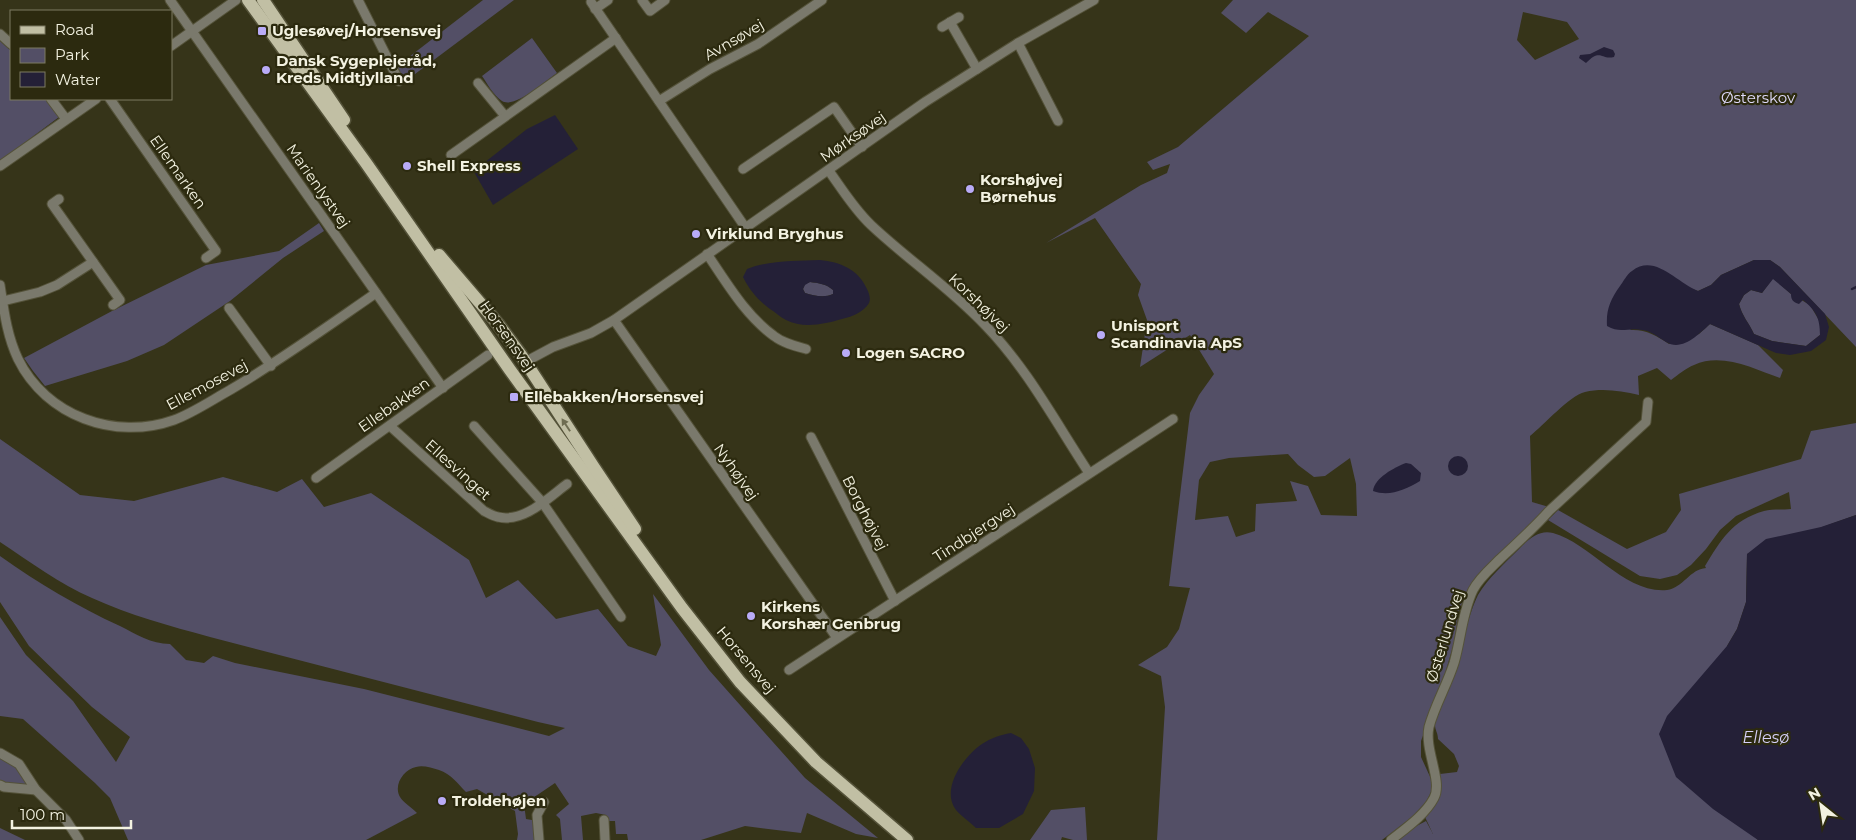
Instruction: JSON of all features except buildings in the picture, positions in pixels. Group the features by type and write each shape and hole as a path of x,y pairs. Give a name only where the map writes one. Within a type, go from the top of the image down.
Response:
{"main road":[{"name":"Horsensvej","path":"248,0 682,608 740,682 816,762 907,840"},
{"name":"Horsensvej","path":"264,0 402,204 443,260 498,324 646,544 689,604 785,728"},
{"path":"470,311 476,328 486,344 488,355"},
{"path":"470,311 481,320 510,353 525,362 524,369 528,381 548,421"}],"street":[{"name":"Marienlystvej","path":"170,0 443,388"},
{"path":"172,45 236,0"},
{"path":"358,0 399,80"},
{"path":"608,0 593,5 746,227"},
{"path":"642,0 650,11 665,0"},
{"name":"Avnsøvej","path":"659,101 717,65 758,44 822,0"},
{"name":"Mørksøvej","path":"525,362 553,347 592,332 614,320 829,171 924,102 1018,43 1094,0"},
{"path":"942,27 959,17"},
{"path":"950,22 976,69"},
{"path":"0,34 10,43"},
{"path":"451,155 616,38"},
{"path":"1018,43 1058,121"},
{"path":"478,83 505,116"},
{"path":"53,100 66,119"},
{"path":"0,166 94,100"},
{"name":"Ellemarken","path":"111,100 216,251 206,258"},
{"path":"743,169 834,107 862,147"},
{"name":"Korshøjvej","path":"829,171 870,224 969,310 1002,344 1022,369 1089,473"},
{"path":"60,199 52,204 120,300 113,305"},
{"path":"707,254 752,317 774,337 806,349"},
{"path":"3,301 40,292 57,285 93,262"},
{"name":"Ellemosevej","path":"0,286 8,334 18,360 30,377 46,395 64,410 86,421 113,427 146,427 174,420 203,406 271,366 376,293"},
{"name":"Ellemosevej","path":"229,308 271,366"},
{"name":"Nyhøjvej","path":"614,320 837,638"},
{"name":"Ellebakken","path":"316,478 488,355"},
{"name":"Østerlundvej","path":"1391,840 1409,826 1435,796 1437,781 1429,752 1429,728 1453,664 1466,606 1474,588 1486,572 1540,521 1549,510 1646,422 1648,402"},
{"name":"Tindbjergvej","path":"789,670 1173,419"},
{"name":"Ellesvinget","path":"390,426 484,511 497,517 512,518 524,514 567,484"},
{"path":"474,426 542,502 621,617"},
{"name":"Borghøjvej","path":"811,437 895,601"},
{"path":"0,753 19,764 36,790 66,820 79,840"},
{"path":"0,785 36,790"},
{"path":"538,840 537,815 544,802"},
{"path":"604,820 605,840"}],"green space":[{"path":"483,0 514,0 403,83 396,67"},
{"name":"Østerskov","path":"1233,0 1856,0 1856,347 1780,267 1770,260 1754,260 1721,275 1711,285 1698,291 1687,287 1678,280 1630,330 1650,333 1669,344 1699,334 1710,324 1758,345 1783,370 1780,378 1738,363 1716,360 1694,365 1671,380 1657,368 1638,376 1639,395 1612,390 1585,392 1564,405 1530,436 1532,502 1549,507 1479,574 1468,589 1459,611 1454,643 1444,677 1421,741 1421,757 1432,781 1431,792 1426,802 1412,817 1382,840 1157,840 1165,707 1161,676 1138,665 1167,647 1179,629 1190,588 1169,586 1190,413 1199,395 1214,374 1190,335 1140,367 1147,320 1138,295 1141,284 1095,218 1046,243 1141,185 1167,173 1170,164 1153,170 1147,162 1178,147 1309,36 1268,12 1246,33 1221,13","holes":["1523,12 1567,22 1579,39 1535,60 1517,40","1288,454 1298,465 1314,477 1325,476 1350,458 1356,484 1357,516 1321,515 1308,486 1290,481 1297,501 1256,504 1255,531 1236,537 1228,516 1195,520 1199,480 1210,462 1229,458"]},
{"path":"532,38 557,73 522,98 508,102 502,101 482,76"},
{"path":"0,41 10,50 10,100 47,100 59,117 0,161"},
{"path":"319,223 324,231 283,258 230,301 164,345 127,361 45,386 24,358 112,311 206,265 279,251"},
{"path":"1773,278 1791,294 1810,305 1820,322 1820,335 1806,346 1772,341 1754,334 1742,312 1739,304 1744,295 1751,290 1762,293"},
{"path":"810,282 828,286 833,290 833,294 819,296 805,293 803,289 805,284"},
{"path":"1856,423 1856,515 1747,554 1746,602 1737,629 1727,646 1754,836 1758,840 1396,840 1407,831 1426,821 1433,834 1425,817 1434,807 1440,793 1440,774 1457,772 1459,766 1454,754 1438,739 1435,727 1436,717 1446,693 1478,595 1496,571 1529,539 1538,534 1548,532 1567,538 1622,576 1637,584 1652,589 1667,590 1678,586 1700,569 1706,568 1705,566 1716,548 1728,532 1744,520 1764,511 1791,509 1789,492 1736,516 1720,530 1691,565 1677,575 1660,579 1640,576 1548,520 1558,510 1627,549 1666,532 1681,510 1679,494 1801,459 1811,431"},
{"path":"0,439 80,495 134,501 223,477 277,492 302,479 324,507 371,493 469,560 486,598 518,580 556,619 598,609 628,646 656,656 661,645 653,594 709,670 805,778 878,838 856,834 807,813 801,833 745,826 701,840 628,840 627,834 616,834 615,821 606,821 606,815 596,813 581,816 583,840 562,840 560,819 556,815 569,804 555,783 524,804 526,819 532,820 535,824 536,840 517,840 515,811 477,789 466,792 447,774 422,766 407,771 401,778 398,788 401,799 417,813 366,840 128,840 110,798 95,783 23,719 0,716 0,617 26,655 73,701 116,762 130,737 92,707 29,646 0,602 0,556 44,585 89,611 144,638 163,644 170,644 186,660 204,663 213,656 235,663 364,689 549,736 565,728 180,629 120,610 68,586 0,542"},
{"path":"0,756 16,766 28,781 23,787 5,784 0,781"},
{"path":"1085,807 1087,840 1073,840 1062,837 1061,840 1030,840 1051,810"},
{"path":"0,828 25,840 0,840"}],"water":[{"path":"1604,47 1613,50 1614,57 1609,58 1598,55 1586,63 1579,58 1580,55 1590,54"},
{"path":"555,115 578,149 493,205 474,172 475,170 527,129"},
{"path":"820,260 841,265 859,276 868,292 870,300 867,306 853,315 828,323 807,325 793,323 762,302 751,291 743,277 747,269 774,262","holes":["810,282 828,286 833,290 833,294 819,296 805,293 803,289"]},
{"path":"1754,260 1770,260 1780,267 1825,314 1829,327 1826,340 1811,351 1790,355 1776,353 1710,324 1690,340 1678,345 1672,345 1645,331 1637,329 1616,330 1607,326 1609,305 1614,296 1628,274 1641,266 1657,267 1698,291 1711,285 1721,275","holes":["1773,279 1791,294 1794,302 1799,304 1803,300 1814,311 1818,319 1820,335 1806,346 1772,341 1754,334 1739,304 1744,295 1751,290 1762,293"]},
{"path":"1458,456 1465,459 1468,466 1465,473 1458,476 1451,473 1448,466 1451,459"},
{"path":"1406,463 1411,464 1421,473 1420,481 1397,492 1379,493 1373,491 1374,486 1381,477"},
{"name":"Ellesø","path":"1856,515 1856,840 1758,840 1713,809 1676,777 1659,734 1667,716 1727,646 1737,629 1746,602 1747,554 1766,539 1821,527"},
{"path":"1011,733 1021,738 1029,749 1035,768 1034,791 1023,814 999,828 976,828 956,810 952,802 952,783 968,756 975,749 992,738"}],"waterway":[{"path":"1852,289 1856,287"}],"place":[{"name":"Uglesøvej/Horsensvej","path":"262,31"},
{"name":"Dansk Sygeplejeråd, Kreds Midtjylland","path":"266,70"},
{"name":"Shell Express","path":"407,166"},
{"name":"Korshøjvej Børnehus","path":"970,189"},
{"name":"Virklund Bryghus","path":"696,234"},
{"name":"Unisport Scandinavia ApS","path":"1101,335"},
{"name":"Logen SACRO","path":"846,353"},
{"name":"Ellebakken/Horsensvej","path":"514,397"},
{"name":"Kirkens Korshær Genbrug","path":"751,616"},
{"name":"Troldehøjen","path":"442,801"}]}
